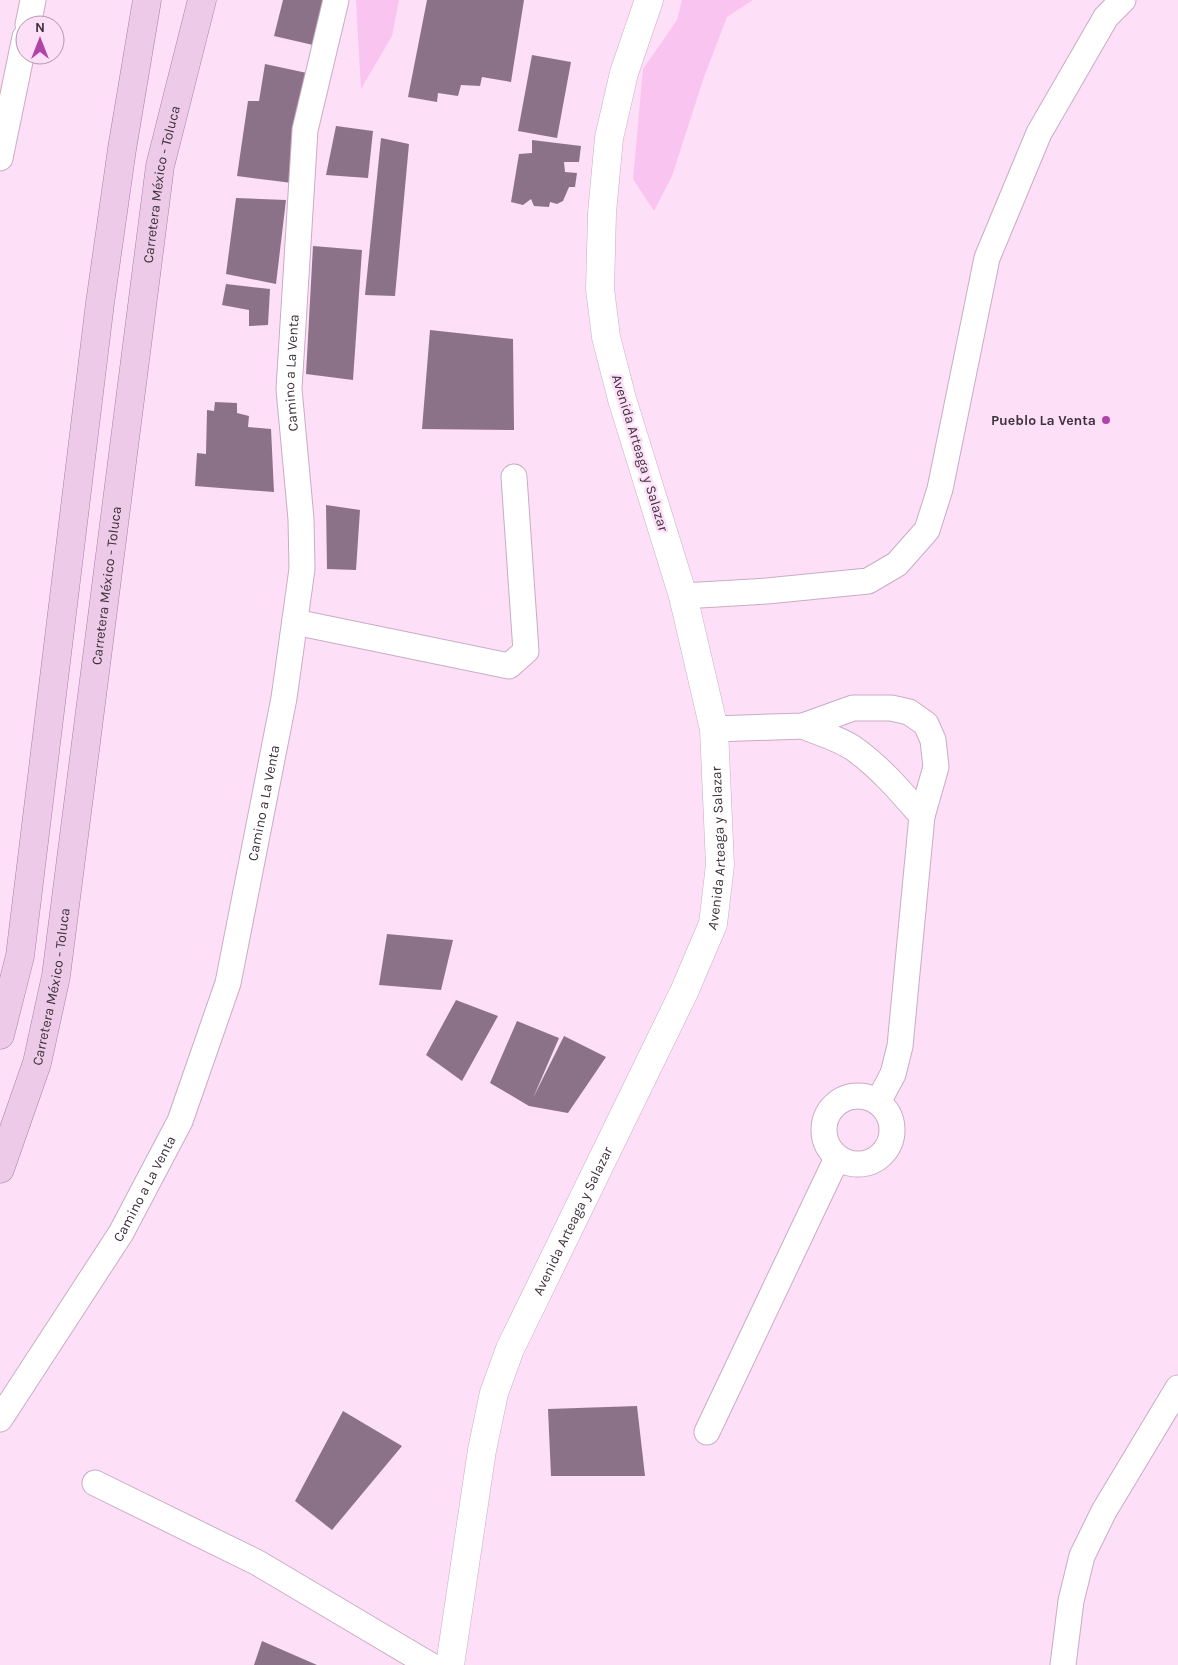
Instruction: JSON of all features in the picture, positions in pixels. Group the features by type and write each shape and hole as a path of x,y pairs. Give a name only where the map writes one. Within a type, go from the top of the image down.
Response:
{"main road":[{"path":"0,1035 20,956 100,304 146,0"},
{"name":"Carretera México - Toluca","path":"0,1169 38,1063 56,976 160,166 202,0"}],"street":[{"path":"30,15 33,0"},
{"name":"Camino a La Venta","path":"0,1419 121,1234 180,1121 228,983 284,698 302,569 301,519 289,389 306,130 336,0"},
{"name":"Avenida Arteaga y Salazar","path":"450,1665 482,1450 494,1393 510,1349 684,992 712,924 720,866 714,729 683,596 622,399 606,337 600,289 602,213 609,138 624,73 650,0"},
{"path":"683,596 767,591 868,581 897,564 927,530 940,489 987,258 1039,133 1106,17 1123,0"},
{"path":"0,158 19,65"},
{"path":"295,622 509,666 526,651 514,477"},
{"path":"714,729 802,726 853,708 891,708 910,712 926,724 934,740 936,767 922,816 900,1046 893,1074 878,1102"},
{"path":"802,726 851,747 877,767 922,816"},
{"path":"861,1096 878,1102 889,1116 892,1133 886,1150 872,1161 854,1164 837,1158 826,1144 823,1126 830,1110 844,1099 861,1096"},
{"path":"707,1432 837,1158"},
{"path":"1063,1665 1070,1601 1082,1556 1104,1512 1178,1388"},
{"path":"95,1484 258,1563 430,1665"}],"shaded area":[{"path":"356,0 399,0 392,36 361,89"},
{"path":"682,0 753,0 727,17 704,77 672,176 654,211 633,179 643,69 677,20"}],"building":[{"path":"283,0 323,0 313,45 274,36"},
{"path":"427,0 524,0 511,82 482,77 480,86 461,85 458,96 438,93 437,102 408,97"},
{"path":"532,55 571,62 557,138 518,131"},
{"path":"265,64 307,73 292,183 237,176 248,101 259,101"},
{"path":"336,126 373,131 368,178 326,175"},
{"path":"381,138 409,144 395,296 365,295"},
{"path":"532,140 581,146 579,162 564,162 565,172 577,173 575,187 569,187 563,201 557,204 550,202 549,207 534,206 531,199 523,205 511,202 519,154 532,153"},
{"path":"236,198 286,200 276,284 226,274"},
{"path":"313,246 362,250 353,380 306,374"},
{"path":"226,284 270,289 268,325 249,326 249,310 222,305"},
{"path":"430,330 513,339 514,430 422,429"},
{"path":"215,402 237,403 237,413 249,416 248,427 271,429 274,492 195,486 197,453 206,454 207,410 214,411"},
{"path":"326,505 360,510 356,570 327,569"},
{"path":"387,934 453,940 441,990 379,985"},
{"path":"456,1000 498,1016 462,1081 426,1055"},
{"path":"517,1021 559,1038 533,1098 564,1036 606,1057 568,1113 529,1106 490,1083"},
{"path":"637,1406 645,1476 551,1476 548,1409"},
{"path":"343,1411 402,1446 332,1530 295,1501"},
{"path":"262,1641 317,1665 254,1665"}],"place":[{"name":"Pueblo La Venta","path":"1106,420"}]}
